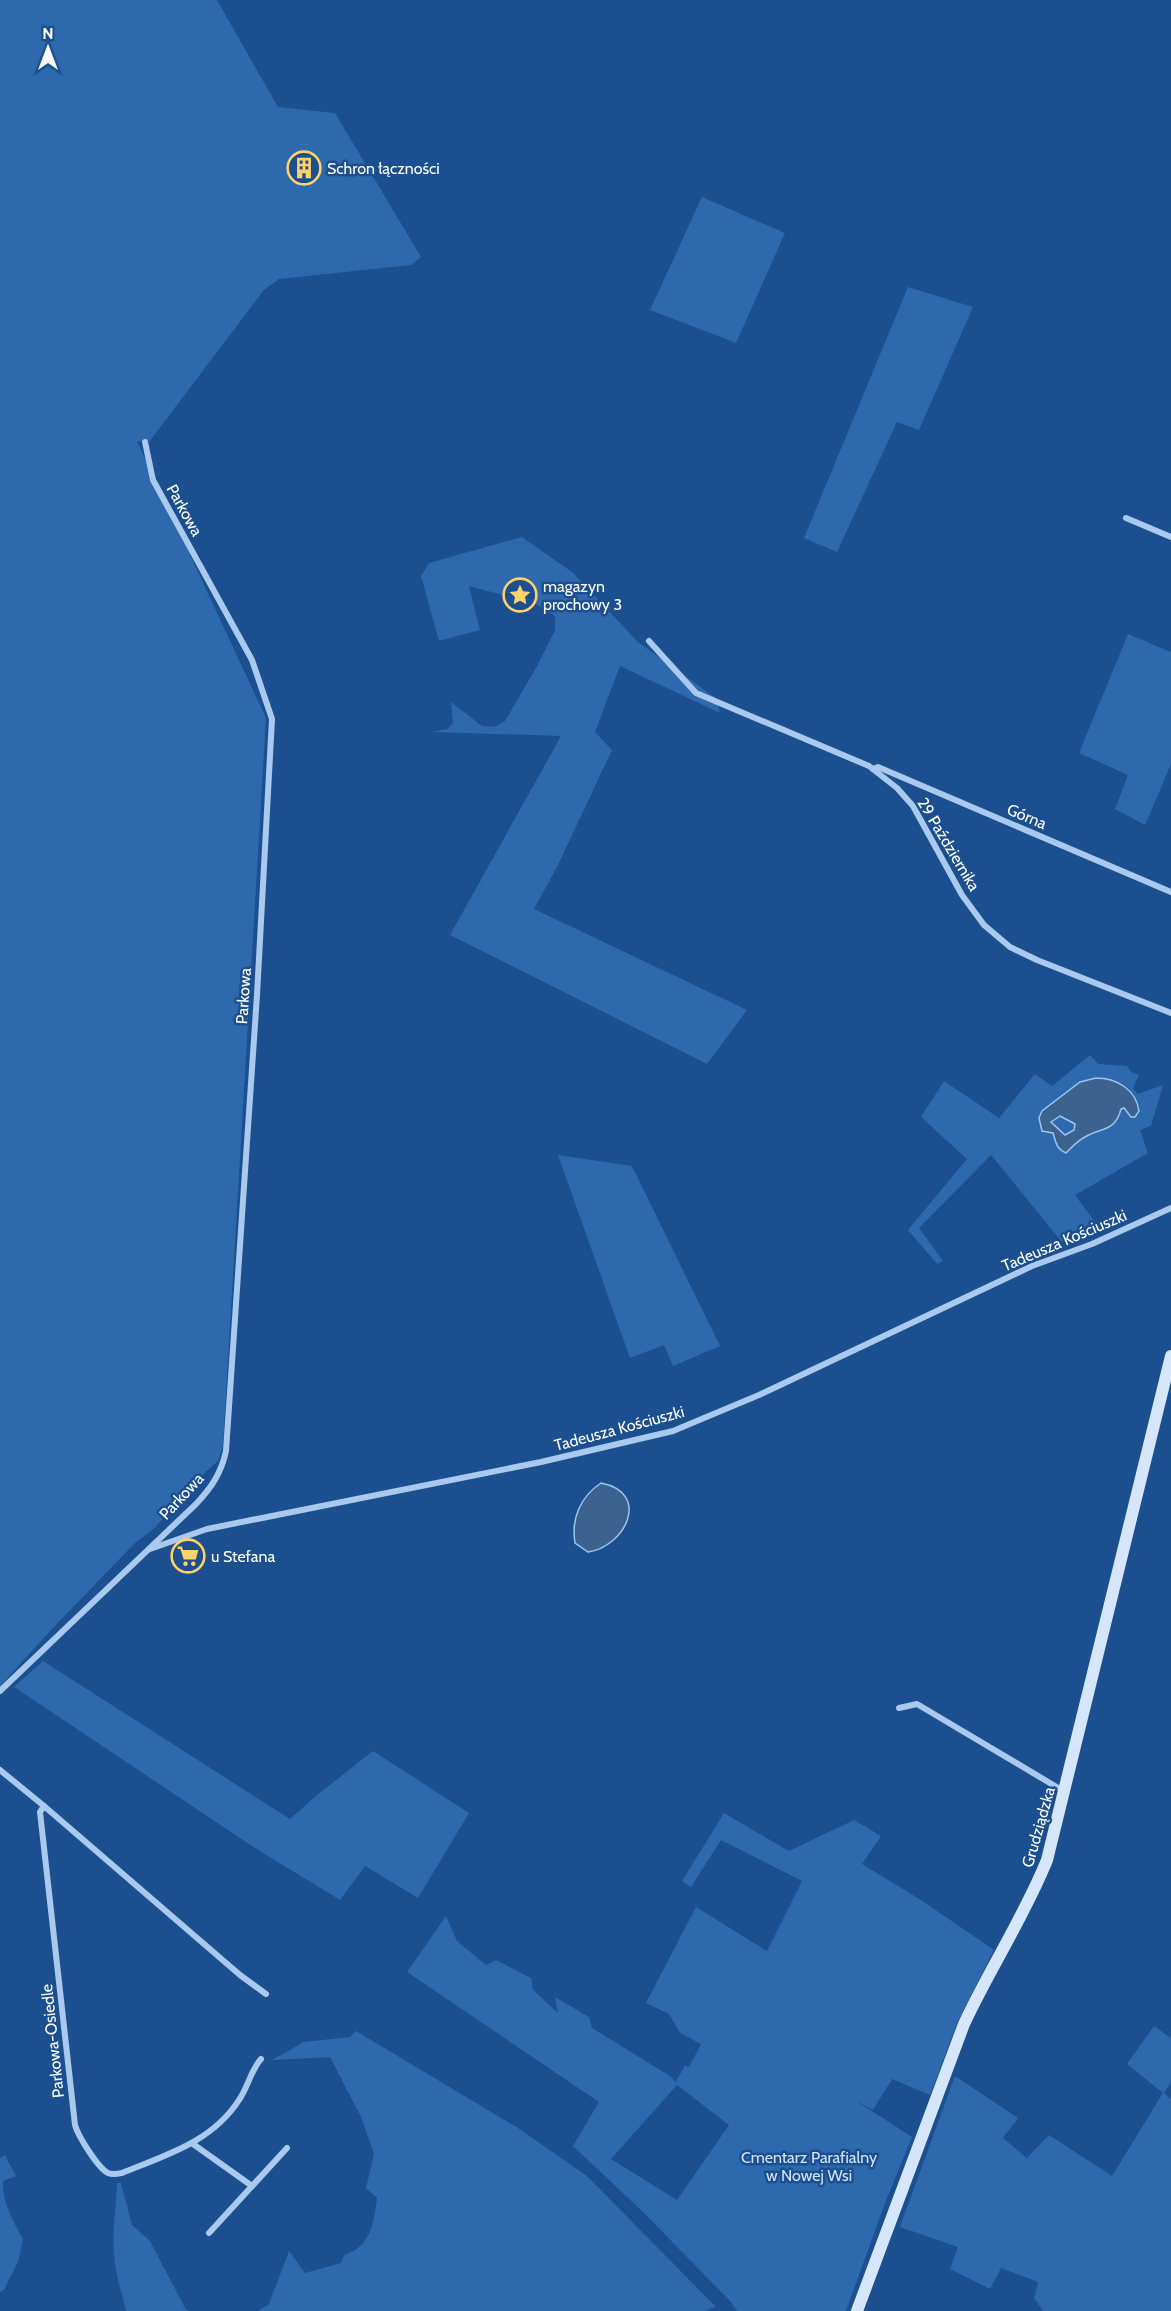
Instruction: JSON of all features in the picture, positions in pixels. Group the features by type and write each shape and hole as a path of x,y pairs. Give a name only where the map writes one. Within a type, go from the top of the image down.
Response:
{"street":[{"name":"Parkowa","path":"0,1691 212,1486 222,1468 226,1452 272,719 252,660 153,480 145,442"},
{"path":"1126,518 1171,537"},
{"name":"29 Października","path":"649,642 696,693 873,769 897,788 913,806 962,895 984,925 1010,947 1171,1013"},
{"name":"Górna","path":"873,769 878,766 1171,892"},
{"name":"Tadeusza Kościuszki","path":"147,1550 207,1529 541,1462 673,1431 759,1395 1032,1266 1092,1244 1171,1208"},
{"name":"Grudziądzka","path":"857,2311 964,2024 982,1985 1025,1910 1053,1842 1171,1356"},
{"path":"899,1708 917,1704 1065,1792"},
{"path":"0,1770 240,1975 266,1994"},
{"name":"Parkowa-Osiedle","path":"44,1806 40,1812 77,2132 106,2172 116,2175 193,2144 213,2130 240,2099 261,2059"},
{"path":"193,2144 252,2186"},
{"path":"209,2233 287,2148"}],"green space":[{"path":"0,0 217,0 278,107 335,113 421,257 411,265 279,279 264,290 149,442 137,441 266,718 223,1445 218,1461 185,1490 155,1528 135,1543 0,1686"},
{"path":"702,197 785,233 736,343 650,310"},
{"path":"908,287 973,307 919,430 897,422 837,552 804,538"},
{"path":"522,537 572,572 638,642 717,699 720,713 620,666 595,732 612,750 557,867 534,909 747,1010 707,1064 450,935 561,736 433,732 448,729 453,723 451,702 482,726 494,727 505,721 555,630 555,616 536,604 469,586 480,630 439,641 421,576 429,563"},
{"path":"1128,634 1171,652 1171,764 1145,825 1115,809 1128,775 1079,753"},
{"path":"1090,1055 1098,1064 1127,1066 1131,1072 1139,1075 1133,1089 1138,1094 1163,1085 1151,1126 1140,1130 1148,1153 1075,1195 1098,1226 1062,1242 991,1155 919,1228 943,1261 937,1264 908,1230 967,1159 921,1117 944,1081 999,1118 1035,1074 1052,1086"},
{"path":"558,1155 632,1166 720,1346 673,1366 664,1345 630,1358"},
{"path":"43,1661 290,1819 373,1751 469,1813 418,1898 365,1866 340,1900 255,1848 14,1687"},
{"name":"Cmentarz Parafialny w Nowej Wsi","path":"724,1813 789,1851 854,1820 881,1836 862,1864 921,1900 994,1950 957,2023 930,2095 892,2079 873,2110 855,2100 912,2137 846,2311 737,2311 731,2302 643,2212 573,2146 599,2102 407,1972 446,1916 457,1941 486,1965 496,1960 531,1978 533,1990 558,2013 555,1997 589,2017 592,2028 670,2076 676,2082 685,2065 689,2067 701,2044 680,2033 669,2014 646,2003 696,1907 767,1951 802,1881 721,1840 691,1887 682,1881","holes":["677,2085 729,2125 677,2200 611,2159"]},
{"path":"1154,2026 1171,2038 1171,2082 1164,2093 1171,2099 1171,2311 1043,2311 1034,2298 1038,2282 1001,2268 990,2289 950,2269 958,2247 900,2227 955,2076 1018,2118 1003,2138 1027,2158 1049,2135 1112,2176 1163,2093 1127,2064"},
{"path":"356,2031 518,2128 587,2176 716,2307 704,2311 258,2311 269,2304 289,2251 305,2273 341,2263 344,2255 360,2246 370,2232 377,2198 366,2188 374,2154 361,2117 330,2057 272,2060 304,2042 350,2037"},
{"path":"5,2155 16,2176 3,2181 4,2196 23,2239 18,2262 4,2290 0,2292 0,2158"},
{"path":"117,2183 121,2183 132,2225 150,2241 185,2308 189,2311 126,2311 114,2255"}],"shaded area":[{"path":"1096,1078 1118,1083 1134,1097 1139,1111 1135,1117 1131,1117 1124,1108 1121,1109 1115,1122 1082,1139 1066,1153 1058,1147 1053,1133 1042,1131 1039,1118 1042,1111 1080,1082","holes":["1060,1116 1075,1124 1074,1130 1065,1135 1051,1122"]},
{"path":"601,1483 617,1489 626,1497 629,1508 628,1519 622,1531 613,1541 588,1552 575,1543 574,1525 582,1502"}],"place":[{"name":"Schron łączności","path":"304,168"},
{"name":"magazyn prochowy 3","path":"520,595"},
{"name":"u Stefana","path":"188,1556"}]}
